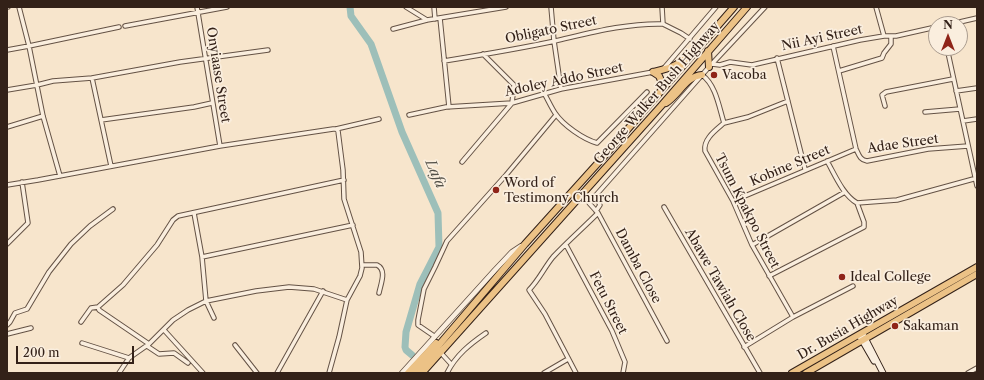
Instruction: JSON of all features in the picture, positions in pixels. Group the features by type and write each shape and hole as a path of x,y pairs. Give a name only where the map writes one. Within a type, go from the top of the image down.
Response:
{"highway":[{"name":"George Walker Bush Highway","path":"415,373 525,244 607,153 734,7"},
{"name":"George Walker Bush Highway","path":"422,373 661,106 747,7"},
{"path":"652,72 677,66 717,22 728,14"},
{"path":"708,51 710,66"},
{"path":"652,72 659,76 664,87"},
{"path":"661,106 672,100 691,78 702,75"},
{"name":"Dr. Busia Highway","path":"806,373 977,267"},
{"name":"Dr. Busia Highway","path":"792,373 862,337 977,274"},
{"path":"408,373 467,312"},
{"path":"428,373 436,358"}],"main road":[{"path":"862,337 882,370"}],"street":[{"path":"19,7 44,116 60,176"},
{"name":"Onyiaase Street","path":"197,7 220,146"},
{"path":"125,26 227,7"},
{"path":"406,7 427,20"},
{"path":"434,7 438,19 449,106"},
{"path":"393,29 427,20 506,7"},
{"path":"551,7 561,89"},
{"path":"662,7 663,24 690,39"},
{"path":"662,70 716,7"},
{"path":"576,373 545,314 529,290 545,267 597,212 600,204 595,196 710,66 765,7"},
{"path":"876,7 884,36"},
{"name":"Obligato Street","path":"444,61 554,41 601,30 647,24 663,24"},
{"path":"7,50 119,27"},
{"name":"Nii Ayi Street","path":"710,66 730,62 752,64 860,40 902,35 928,30"},
{"path":"839,71 882,58 891,44 891,36"},
{"name":"Adae Street","path":"833,46 856,149 860,158 867,161 928,149 968,146"},
{"path":"7,90 53,81 92,78 205,58 268,50"},
{"path":"462,162 512,103 514,85 483,54"},
{"path":"949,56 977,186"},
{"path":"778,58 805,170"},
{"name":"Adoley Addo Street","path":"409,115 449,106 512,103 561,89 652,72"},
{"path":"702,75 708,79 712,86 724,123 748,117 788,101"},
{"path":"92,78 111,166"},
{"path":"885,106 882,95 886,92 953,79"},
{"path":"956,91 977,88"},
{"path":"544,93 556,115 577,134 588,141 597,144 646,92"},
{"path":"102,120 194,107 212,103"},
{"path":"925,112 960,109"},
{"path":"434,336 418,325 418,320 424,289 436,267 443,247 556,115"},
{"path":"7,127 44,116"},
{"path":"7,184 60,176 220,146 336,129 379,119"},
{"path":"963,121 977,119"},
{"name":"Tsum Kpakpo Street","path":"724,123 706,141 704,145 705,151 733,201 752,245 793,317"},
{"path":"329,373 347,300 360,276 362,265 361,252 344,199 344,180 338,132 336,129"},
{"name":"Kobine Street","path":"733,201 856,149"},
{"path":"828,161 846,192 852,200 857,202 897,200 976,178"},
{"path":"98,308 118,290 132,272 154,249 175,217 344,180"},
{"path":"7,244 28,223 22,182"},
{"path":"752,245 846,192"},
{"name":"Damba Close","path":"595,196 589,202 597,212 668,341"},
{"path":"769,276 862,229 864,225 857,202"},
{"name":"Abawe Tawiah Close","path":"664,207 760,373"},
{"path":"7,325 14,313 27,309 49,272 71,244 85,230 113,209"},
{"path":"194,213 202,256 206,301 214,318"},
{"path":"202,256 353,225"},
{"name":"George Walker Bush Highway","path":"402,373 507,257 525,244"},
{"name":"Fetu Street","path":"566,244 612,330 625,362 623,373"},
{"path":"362,265 377,265 382,270 384,274 379,293"},
{"path":"744,346 793,317 853,286"},
{"path":"119,373 129,358 148,345 180,315 206,301 278,288 302,287 323,291 347,300"},
{"path":"277,373 323,291"},
{"path":"81,322 91,308 98,308 159,354 174,353 188,363"},
{"path":"7,334 31,328"},
{"path":"164,330 203,373"},
{"path":"447,373 451,364 464,349 486,333"},
{"path":"82,343 129,358"},
{"path":"235,345 257,373"},
{"path":"441,353 451,364"},
{"path":"544,373 568,359"},
{"path":"968,373 977,368"}],"waterway":[{"name":"Lafa","path":"350,7 351,16 371,44 402,132 438,213 439,247 420,284 406,332 405,347 406,350 412,355"}],"place":[{"name":"Vacoba","path":"714,75"},
{"name":"Word of Testimony Church","path":"496,190"},
{"name":"Ideal College","path":"842,277"},
{"name":"Sakaman","path":"895,326"}]}
